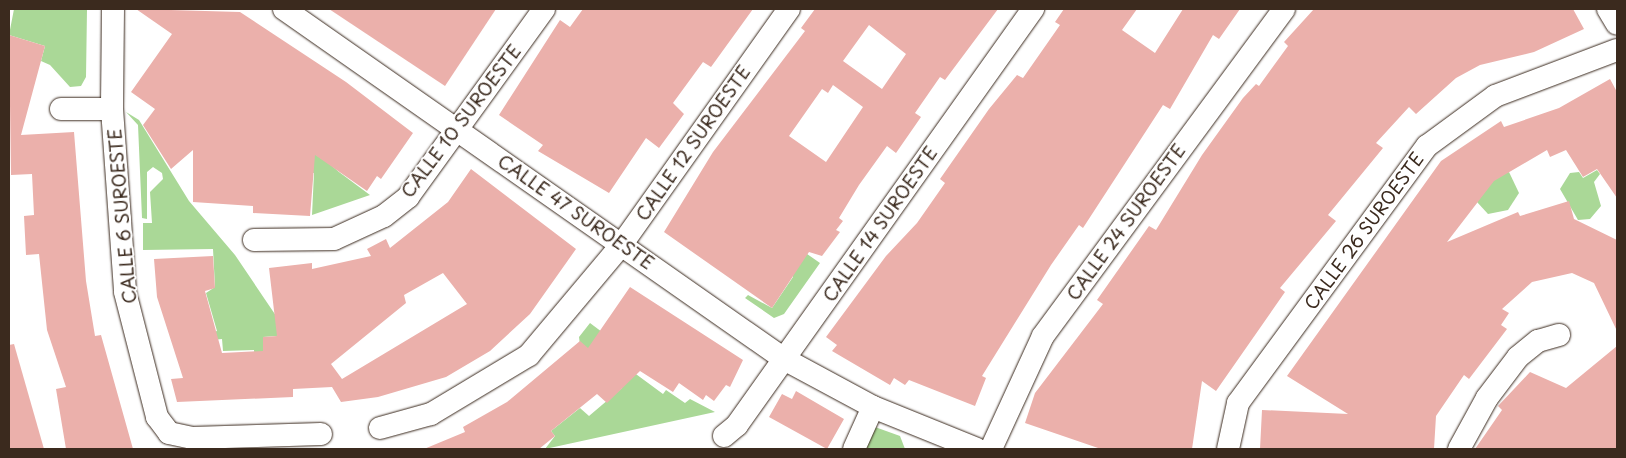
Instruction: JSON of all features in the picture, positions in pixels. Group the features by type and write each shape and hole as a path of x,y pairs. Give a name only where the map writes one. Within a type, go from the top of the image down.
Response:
{"street":[{"name":"CALLE 6 SUROESTE","path":"113,9 112,108 125,292 157,417 169,433 193,438 321,434"},
{"name":"CALLE 47 SUROESTE","path":"284,9 784,358 873,407 922,440 977,449"},
{"name":"CALLE 10 SUROESTE","path":"254,240 309,243 362,230 408,197 544,9"},
{"name":"CALLE 12 SUROESTE","path":"380,428 431,414 528,355 622,244 790,9"},
{"name":"CALLE 14 SUROESTE","path":"724,436 737,425 1033,9"},
{"name":"CALLE 24 SUROESTE","path":"991,449 1043,336 1284,9"},
{"path":"1608,9 1617,24"},
{"name":"CALLE 26 SUROESTE","path":"1228,449 1238,403 1427,146 1495,96 1617,50"},
{"name":"CALLE 6 SUROESTE","path":"61,109 112,108"},
{"path":"1459,449 1487,398 1518,357 1538,341 1559,335"},
{"path":"854,449 873,407"}],"green space":[{"path":"14,9 87,10 86,77 81,86 70,87 50,65 41,61 45,46 9,35"},
{"path":"206,57 339,172 370,195 312,215 314,173 302,172"},
{"path":"126,112 139,120 189,201 235,255 289,335 263,337 264,395 255,395 254,350 223,351 222,339 202,341 201,336 217,331 206,293 215,287 213,249 143,250 143,223 152,223 150,192 163,179 162,173 153,167 147,172 147,219 142,218 138,125"},
{"path":"1597,170 1600,174 1594,182 1601,206 1590,219 1578,220 1560,189 1570,173 1579,172 1583,178"},
{"path":"1509,172 1519,193 1508,210 1488,214 1477,202 1486,178"},
{"path":"787,240 820,263 784,314 774,318 745,298 748,295 772,308 793,277"},
{"path":"590,323 602,332 625,366 663,394 666,390 685,403 690,399 715,412 545,449 555,436 551,431 580,408 589,416 622,388 580,345 579,337"},
{"path":"875,427 900,436 905,449 864,449"}],"building":[{"path":"136,9 240,12 346,82 413,133 381,179 377,176 367,191 315,155 310,216 253,213 253,206 193,202 193,150 171,169 143,125 155,109 131,92 172,34"},
{"path":"329,9 496,9 445,86"},
{"path":"583,9 753,9 711,67 703,62 673,103 684,114 659,148 646,138 609,193 538,151 543,145 499,115 560,20 570,27"},
{"path":"815,9 998,9 945,80 940,77 915,113 921,117 896,153 887,146 859,185 839,218 843,221 836,230 840,232 822,256 809,252 772,308 664,232 713,152 805,31 801,28","holes":["869,25 906,54 882,89 843,61","833,85 863,107 826,162 789,136 822,89 828,93"]},
{"path":"1064,9 1137,9 1122,30 1155,53 1183,9 1240,9 1219,39 1213,35 1170,109 1163,105 1083,228 1079,225 1051,265 982,376 986,378 975,406 909,380 905,385 894,378 890,385 832,351 837,345 826,337 886,256 917,223 945,183 940,179 989,109 1017,75 1023,78 1060,25 1055,22"},
{"path":"1314,9 1573,9 1584,29 1534,52 1480,65 1456,78 1416,114 1409,107 1376,143 1383,148 1328,215 1336,221 1280,288 1285,292 1216,391 1202,381 1192,449 1101,449 1025,423 1035,393 1103,304 1097,300 1149,226 1156,230 1202,155 1243,98 1256,84 1259,86 1288,46 1284,42"},
{"path":"9,35 45,46 21,135 74,132 86,281 95,336 101,335 133,449 66,449 56,389 66,387 47,330 39,254 26,255 24,216 34,215 32,174 11,175"},
{"path":"1610,79 1617,92 1617,198 1597,169 1583,177 1566,150 1550,157 1547,150 1494,181 1447,242 1518,212 1520,216 1569,201 1574,219 1617,240 1617,331 1594,283 1572,273 1532,282 1502,309 1509,313 1501,325 1507,329 1469,379 1464,375 1436,416 1434,449 1260,449 1262,410 1348,414 1287,376 1441,161 1501,121 1504,127 1559,108"},
{"path":"471,169 576,249 530,314 490,351 446,377 378,397 341,402 332,387 293,389 293,397 177,402 171,379 183,378 157,297 154,259 213,256 215,288 205,291 222,353 263,351 263,337 277,336 269,268 312,263 312,269 371,256 367,249 386,239 390,248 448,202","holes":["443,273 467,304 342,379 331,364 406,303 404,295"]},
{"path":"630,287 743,360 730,387 726,385 714,401 706,395 703,400 679,383 673,392 640,371 607,403 597,394 551,431 555,436 539,449 424,449 465,432 463,427 507,402 580,341 588,348"},
{"path":"14,344 44,449 9,449 9,345"},
{"path":"1617,346 1617,449 1475,449 1502,410 1498,406 1530,372 1566,388"},
{"path":"796,391 844,419 827,449 769,417 782,394 792,399"}]}
